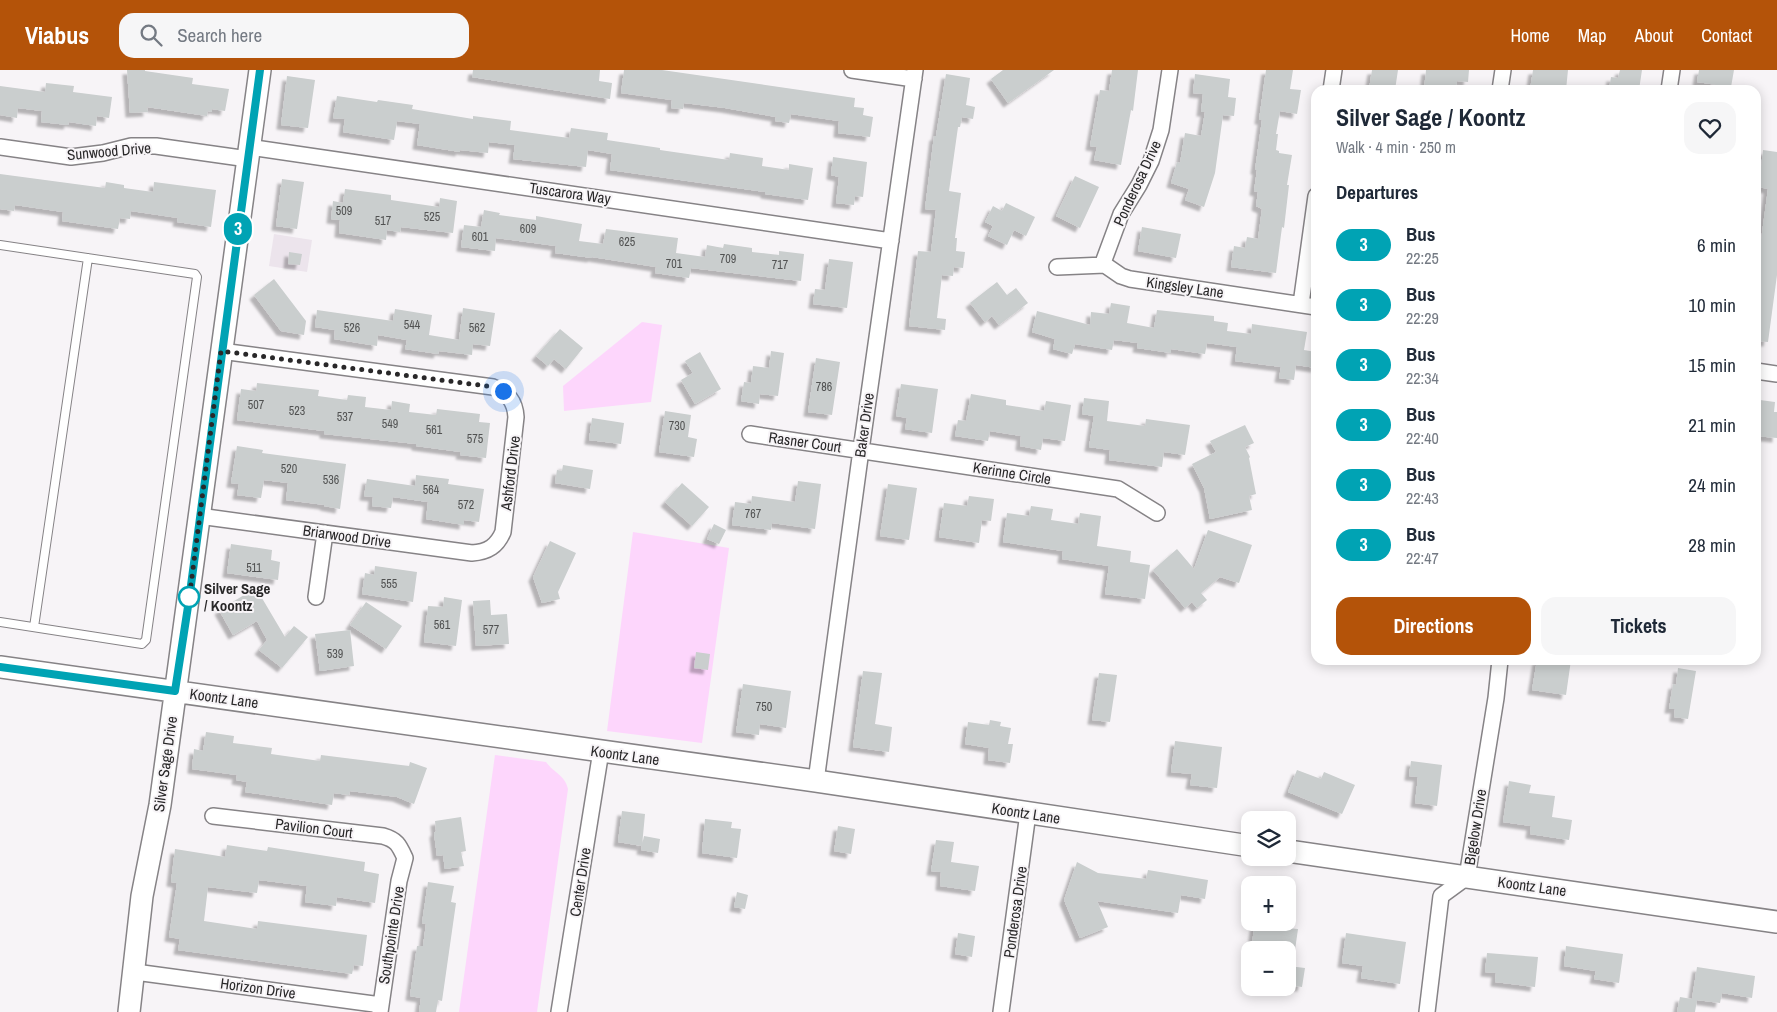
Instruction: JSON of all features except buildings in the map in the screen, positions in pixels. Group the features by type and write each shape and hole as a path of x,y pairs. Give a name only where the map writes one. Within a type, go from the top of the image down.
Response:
{"street":[{"name":"Silver Sage Drive","path":"129,1012 135,972 142,896 160,805 260,70"},
{"path":"852,70 914,74"},
{"name":"Ponderosa Drive","path":"1105,265 1104,260 1121,214 1151,161 1161,130 1170,70"},
{"path":"1332,85 1334,70"},
{"path":"1501,85 1504,70"},
{"path":"1670,85 1672,70"},
{"name":"Baker Drive","path":"816,781 914,74"},
{"name":"Sunwood Drive","path":"0,147 72,157 102,153 130,146 156,146 248,153"},
{"name":"Tuscarora Way","path":"248,153 891,241"},
{"path":"1301,304 1311,232"},
{"path":"1058,267 1105,265"},
{"name":"Kingsley Lane","path":"1105,265 1120,276 1130,279 1311,305"},
{"name":"Ashford Drive","path":"221,351 494,387 503,391 510,398 516,409 516,417 503,532 494,547"},
{"path":"1761,372 1777,374"},
{"name":"Rasner Court","path":"750,434 861,450"},
{"name":"Kerinne Circle","path":"861,450 1118,489 1157,513"},
{"name":"Briarwood Drive","path":"199,516 472,553 481,553 494,547"},
{"path":"316,597 325,533"},
{"name":"Bigelow Drive","path":"1427,1012 1441,896 1467,877 1496,698 1499,665"},
{"name":"Koontz Lane","path":"0,666 816,781 1241,845"},
{"name":"Center Drive","path":"559,1012 601,751"},
{"name":"Ponderosa Drive","path":"1001,1012 1028,813"},
{"name":"Pavilion Court","path":"213,816 382,836 392,839 399,846 405,858"},
{"name":"Koontz Lane","path":"1296,852 1777,922"},
{"name":"Southpointe Drive","path":"380,1009 399,881 405,858"},
{"name":"Horizon Drive","path":"135,972 380,1009"}],"lane":[{"path":"0,245 194,274 197,277 146,640 142,644 0,622"},
{"path":"34,627 88,258"}],"shaded area":[{"path":"274,234 312,240 307,272 269,266"},
{"path":"642,322 662,325 651,402 564,411 563,386"},
{"path":"633,532 729,548 702,743 607,731"},
{"path":"495,755 546,762 562,777 568,789 537,1012 459,1012"}],"bus line":[{"name":"3","path":"0,667 175,691 189,600 260,70"}],"place":[{"name":"Silver Sage / Koontz","path":"189,597"}],"route":[{"path":"189,597 189,600 221,351 494,387 503,391"}]}
